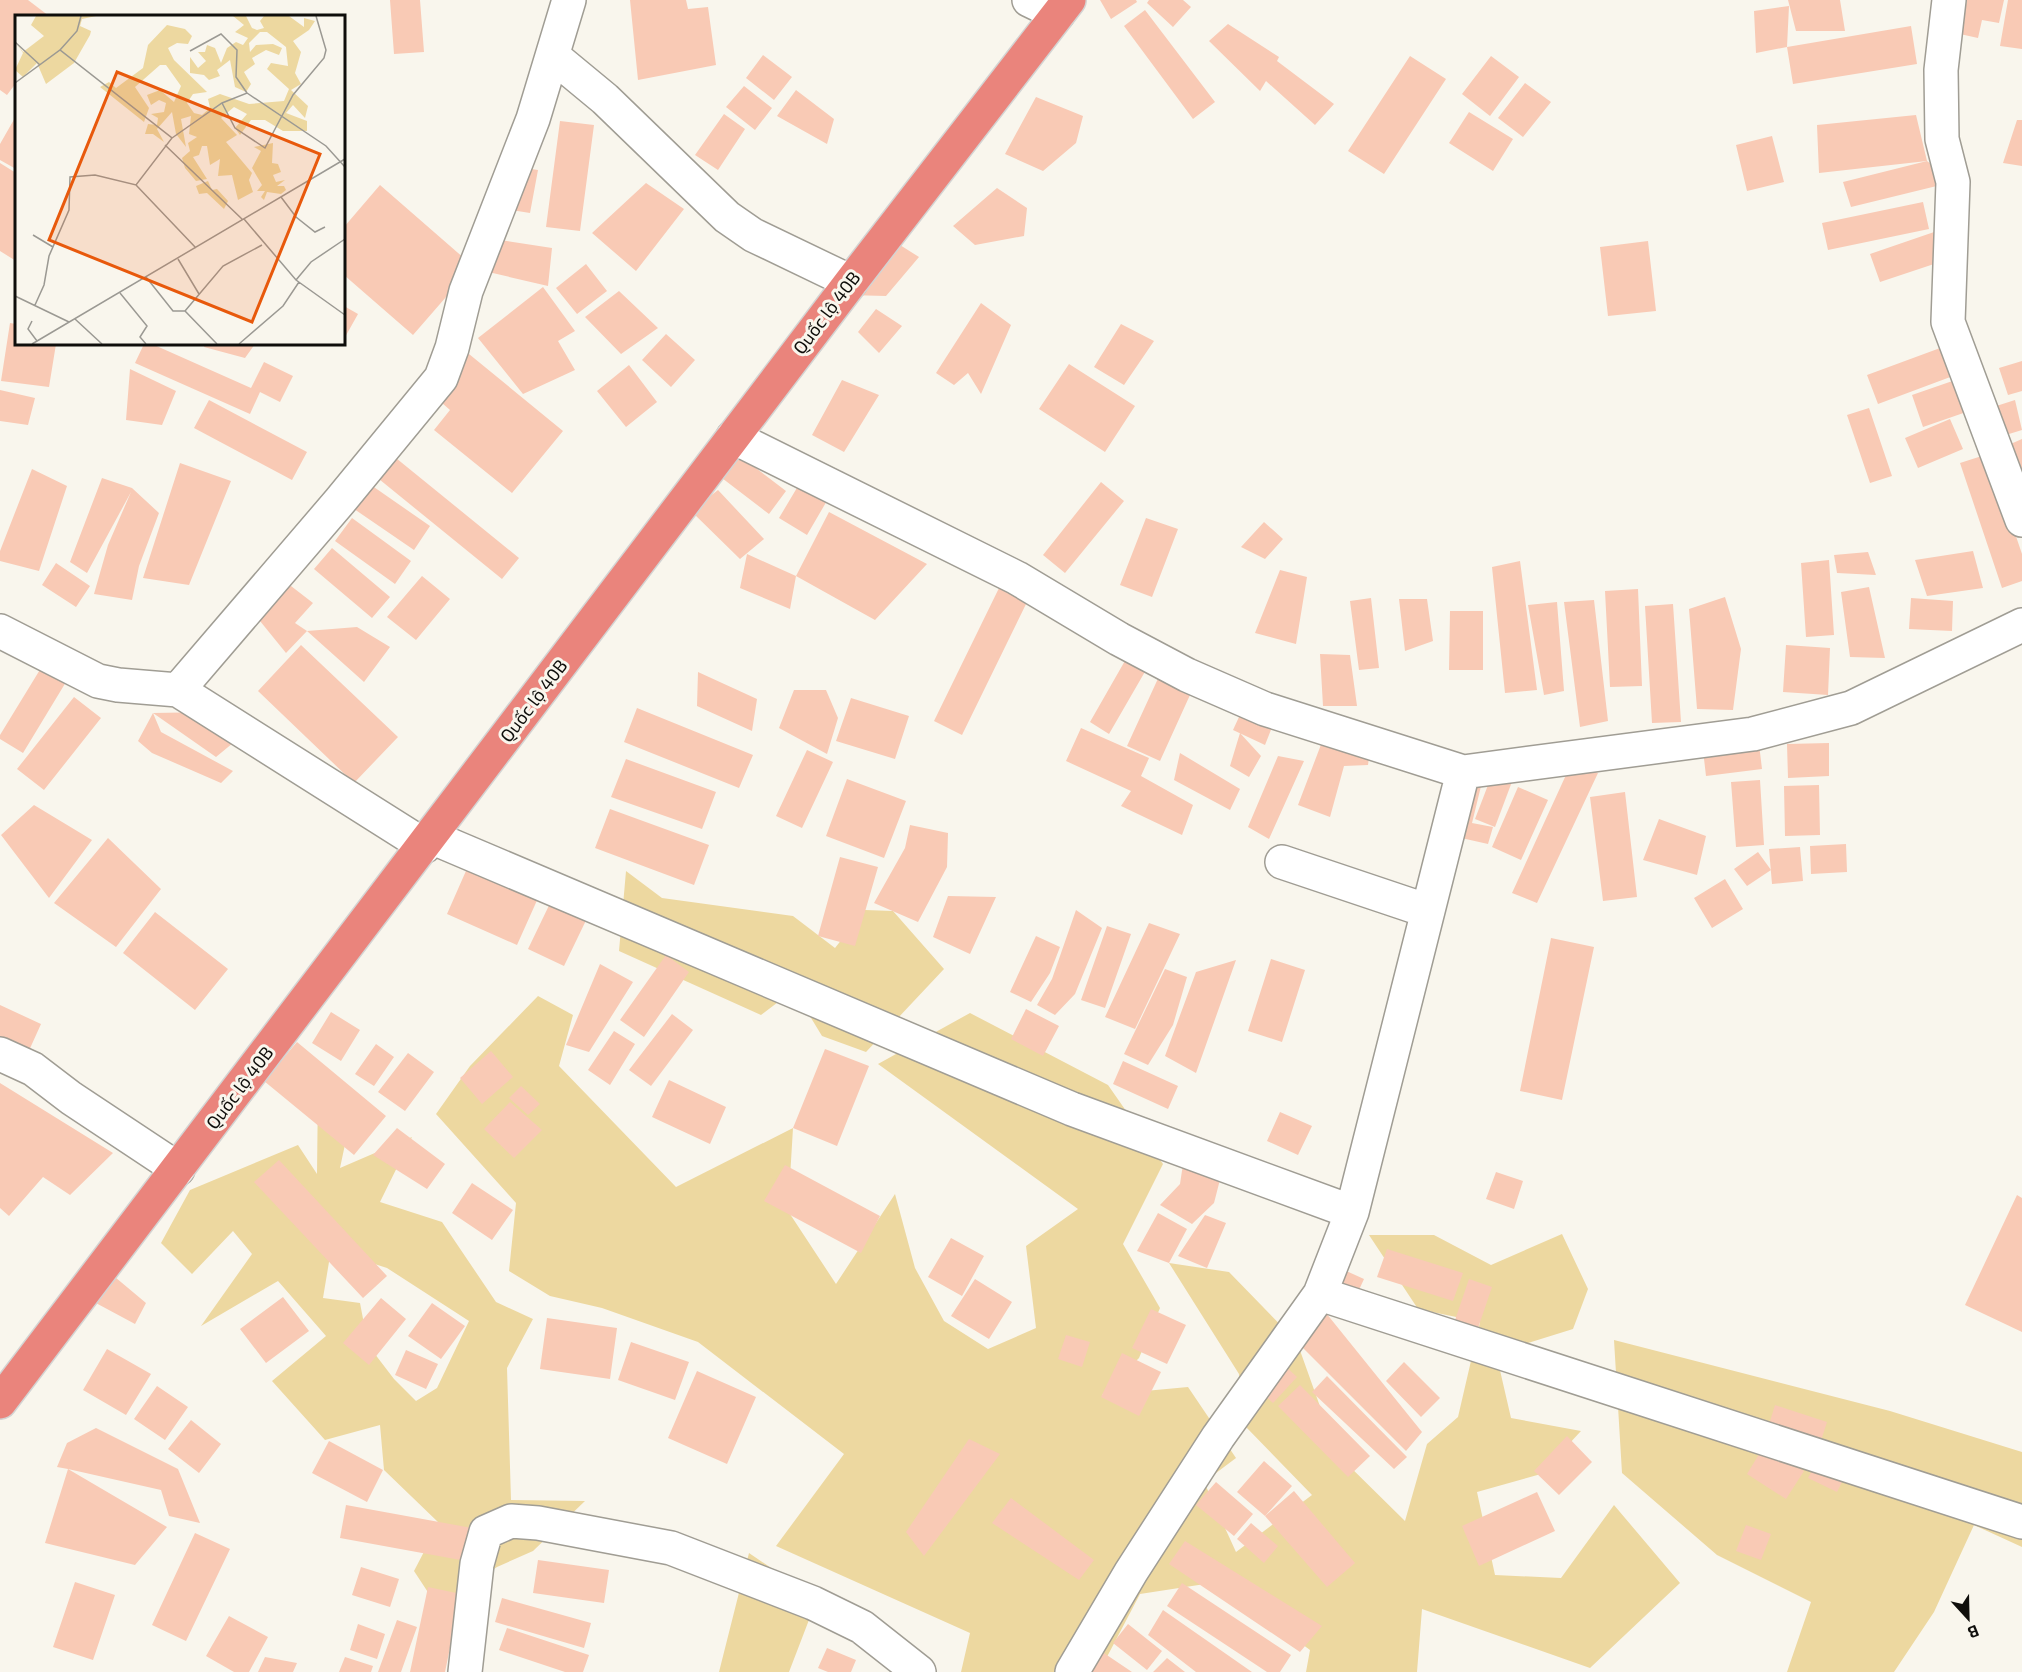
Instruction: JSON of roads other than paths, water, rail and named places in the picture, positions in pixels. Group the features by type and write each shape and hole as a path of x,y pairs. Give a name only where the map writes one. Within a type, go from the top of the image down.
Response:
{"highway":[{"name":"Quốc lộ 40B","path":"0,1402 428,842 850,282 1064,7"}],"street":[{"path":"178,690 340,501 441,378 452,348 466,291 533,119 569,0"},
{"path":"1029,0 1064,7"},
{"path":"1949,0 1941,70 1942,139 1953,182 1948,322 2022,520"},
{"path":"553,56 604,99 727,217 753,235 850,282"},
{"path":"733,437 1017,578 1119,639 1187,675 1265,709 1463,772 1764,731 1851,708 2022,625"},
{"path":"0,631 98,681 178,690 428,842 1062,1105 1352,1212"},
{"path":"1072,1672 1131,1572 1212,1447 1320,1294 1352,1212 1463,772"},
{"path":"1282,862 1428,911"},
{"path":"0,1054 33,1070 178,1169"},
{"path":"1320,1294 2022,1522"},
{"path":"465,1672 477,1564 486,1533 511,1521 538,1523 671,1548 813,1603 852,1623 919,1672"}]}
